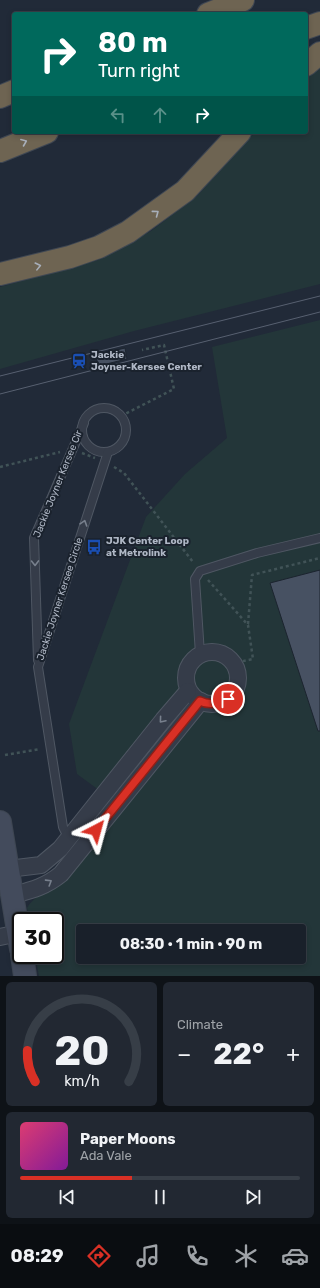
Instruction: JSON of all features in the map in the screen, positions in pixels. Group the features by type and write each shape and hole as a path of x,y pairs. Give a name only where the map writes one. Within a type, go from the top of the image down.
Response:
{"highway":[{"path":"213,12 243,0"},
{"path":"308,27 320,23"},
{"path":"308,63 320,53"},
{"path":"0,97 12,92"},
{"path":"0,151 43,134"},
{"path":"0,274 70,257 99,247 128,232 185,191 238,134"}],"main road":[{"path":"0,822 13,895 13,912"},
{"path":"23,964 25,976"}],"street":[{"path":"218,652 228,656 234,663 238,671 238,683 235,692 228,699 216,704 205,703 200,701 188,691 186,674 190,664 200,654 218,652"},
{"path":"8,869 41,865 60,849 188,691"},
{"path":"13,895 49,884 61,874 200,701"}],"lane":[{"path":"107,408 115,411 121,416 126,425 125,437 122,444 116,449 108,452 100,452 91,448 86,442 82,430 84,422 92,412 107,408"},
{"name":"Jackie Joyner Kersee Cir","path":"38,667 34,538 84,422"},
{"name":"Jackie Joyner Kersee Circle","path":"78,853 64,827 38,667 108,452"},
{"path":"200,654 195,579 200,571 258,553 320,538"}],"path":[{"path":"121,416 174,389 164,345 142,350"},
{"path":"234,663 253,659 248,625 252,575 320,558"},
{"path":"203,575 248,625"},
{"path":"5,755 40,750"}],"shaded area":[{"path":"320,68 320,284 134,331 0,369 0,287 98,260 151,231 197,196 253,134 308,134 308,77"},
{"path":"320,320 320,976 39,976 37,964 64,964 64,912 28,912 27,908 39,896 62,883 122,807 77,774 69,724 146,517 185,474 227,438 212,347"}],"building":[{"path":"125,348 127,359 98,366 96,355"},
{"path":"320,570 320,731 318,731 270,583"}],"tram line":[{"path":"0,376 320,296"},
{"path":"0,394 320,312"}],"place":[{"name":"Jackie Joyner-Kersee Center","path":"79,361"},
{"name":"JJK Center Loop at Metrolink","path":"94,547"}],"route":[{"path":"96,830 200,701 216,704 228,699"}]}
